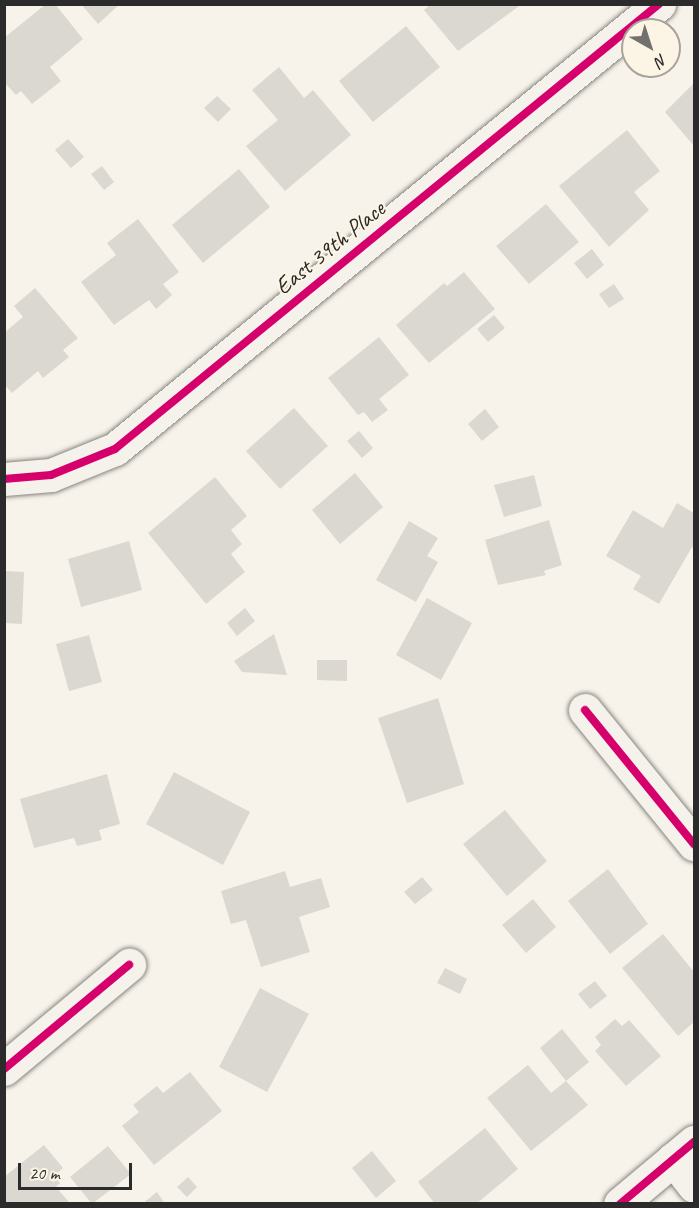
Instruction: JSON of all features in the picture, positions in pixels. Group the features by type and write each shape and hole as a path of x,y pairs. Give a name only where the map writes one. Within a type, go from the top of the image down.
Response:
{"street":[{"name":"East 39th Place","path":"4,479 51,475 115,449 659,4"},
{"path":"585,710 694,844"},
{"path":"4,1069 129,965"},
{"path":"620,1203 684,1151 694,1186"}],"building":[{"path":"46,4 55,4 83,39 50,67 61,81 32,104 21,91 16,95 4,82 4,38"},
{"path":"81,4 120,4 98,24"},
{"path":"431,4 522,4 458,51 424,10"},
{"path":"406,26 440,67 373,122 339,81"},
{"path":"279,67 304,98 313,90 351,135 285,191 246,146 278,120 252,90"},
{"path":"694,83 694,146 665,112"},
{"path":"217,96 231,109 218,122 204,108"},
{"path":"627,130 660,171 634,192 649,210 609,247 559,186"},
{"path":"68,139 84,157 71,168 55,150"},
{"path":"102,166 114,182 104,190 91,174"},
{"path":"239,169 270,207 203,263 172,225"},
{"path":"546,204 579,242 529,284 496,246"},
{"path":"138,219 179,272 163,284 172,295 156,309 149,300 114,325 81,282 116,255 107,243"},
{"path":"592,249 604,265 587,279 574,263"},
{"path":"464,272 495,309 429,363 396,325 444,283 447,286"},
{"path":"614,284 624,299 609,308 599,294"},
{"path":"35,288 78,338 63,350 69,357 43,378 38,371 12,393 4,384 4,333 23,317 14,306"},
{"path":"494,315 505,328 488,342 477,329"},
{"path":"379,337 409,375 379,399 388,410 372,422 364,412 358,415 328,378"},
{"path":"294,408 328,446 280,489 246,451"},
{"path":"485,409 499,427 482,441 468,424"},
{"path":"359,431 373,448 362,458 347,441"},
{"path":"355,473 383,507 340,544 312,510"},
{"path":"534,475 542,506 504,517 494,485"},
{"path":"215,477 247,516 231,530 242,544 231,554 245,572 206,604 148,533"},
{"path":"677,503 694,513 694,548 692,547 659,604 633,589 641,576 606,556 633,510 663,528"},
{"path":"549,520 562,565 544,571 546,575 498,585 485,540"},
{"path":"409,521 438,538 427,556 438,562 416,602 376,580"},
{"path":"129,541 142,590 81,607 68,559"},
{"path":"4,571 24,572 22,624 4,623"},
{"path":"427,598 472,623 441,680 396,655"},
{"path":"245,608 255,621 237,636 227,623"},
{"path":"274,634 287,675 242,672 234,661"},
{"path":"89,635 102,682 69,691 56,644"},
{"path":"317,660 347,660 347,681 317,680"},
{"path":"438,698 464,784 407,803 378,718"},
{"path":"174,772 250,812 223,865 146,824"},
{"path":"107,774 120,824 99,830 102,840 77,846 74,838 34,848 20,799"},
{"path":"505,810 547,861 507,896 463,844"},
{"path":"608,869 648,924 610,954 568,901"},
{"path":"285,871 290,887 321,878 330,907 299,917 310,952 261,967 246,920 231,924 221,891"},
{"path":"422,877 433,890 415,904 404,892"},
{"path":"533,899 556,927 526,953 502,925"},
{"path":"663,934 694,972 694,1022 678,1036 622,968"},
{"path":"445,968 467,979 460,994 437,983"},
{"path":"595,981 607,996 590,1009 578,994"},
{"path":"260,988 309,1014 267,1092 219,1067"},
{"path":"615,1019 622,1026 629,1020 661,1056 626,1086 595,1051 601,1045 595,1037"},
{"path":"562,1029 589,1062 566,1081 540,1048"},
{"path":"528,1065 551,1093 566,1081 588,1105 531,1151 487,1098"},
{"path":"190,1072 222,1111 154,1165 122,1126 139,1112 133,1105 157,1086 163,1093"},
{"path":"485,1128 518,1169 476,1204 435,1204 418,1182"},
{"path":"44,1145 63,1168 54,1176 60,1183 56,1187 69,1202 4,1204 4,1177"},
{"path":"108,1146 131,1174 92,1204 70,1177"},
{"path":"372,1151 396,1181 376,1198 352,1168"},
{"path":"188,1177 197,1187 187,1197 177,1187"},
{"path":"157,1192 165,1204 142,1204"}],"cycle path":[{"path":"4,479 51,475 115,449 659,4"},
{"path":"585,710 694,844"},
{"path":"4,1069 129,965"},
{"path":"620,1204 694,1142"}]}
